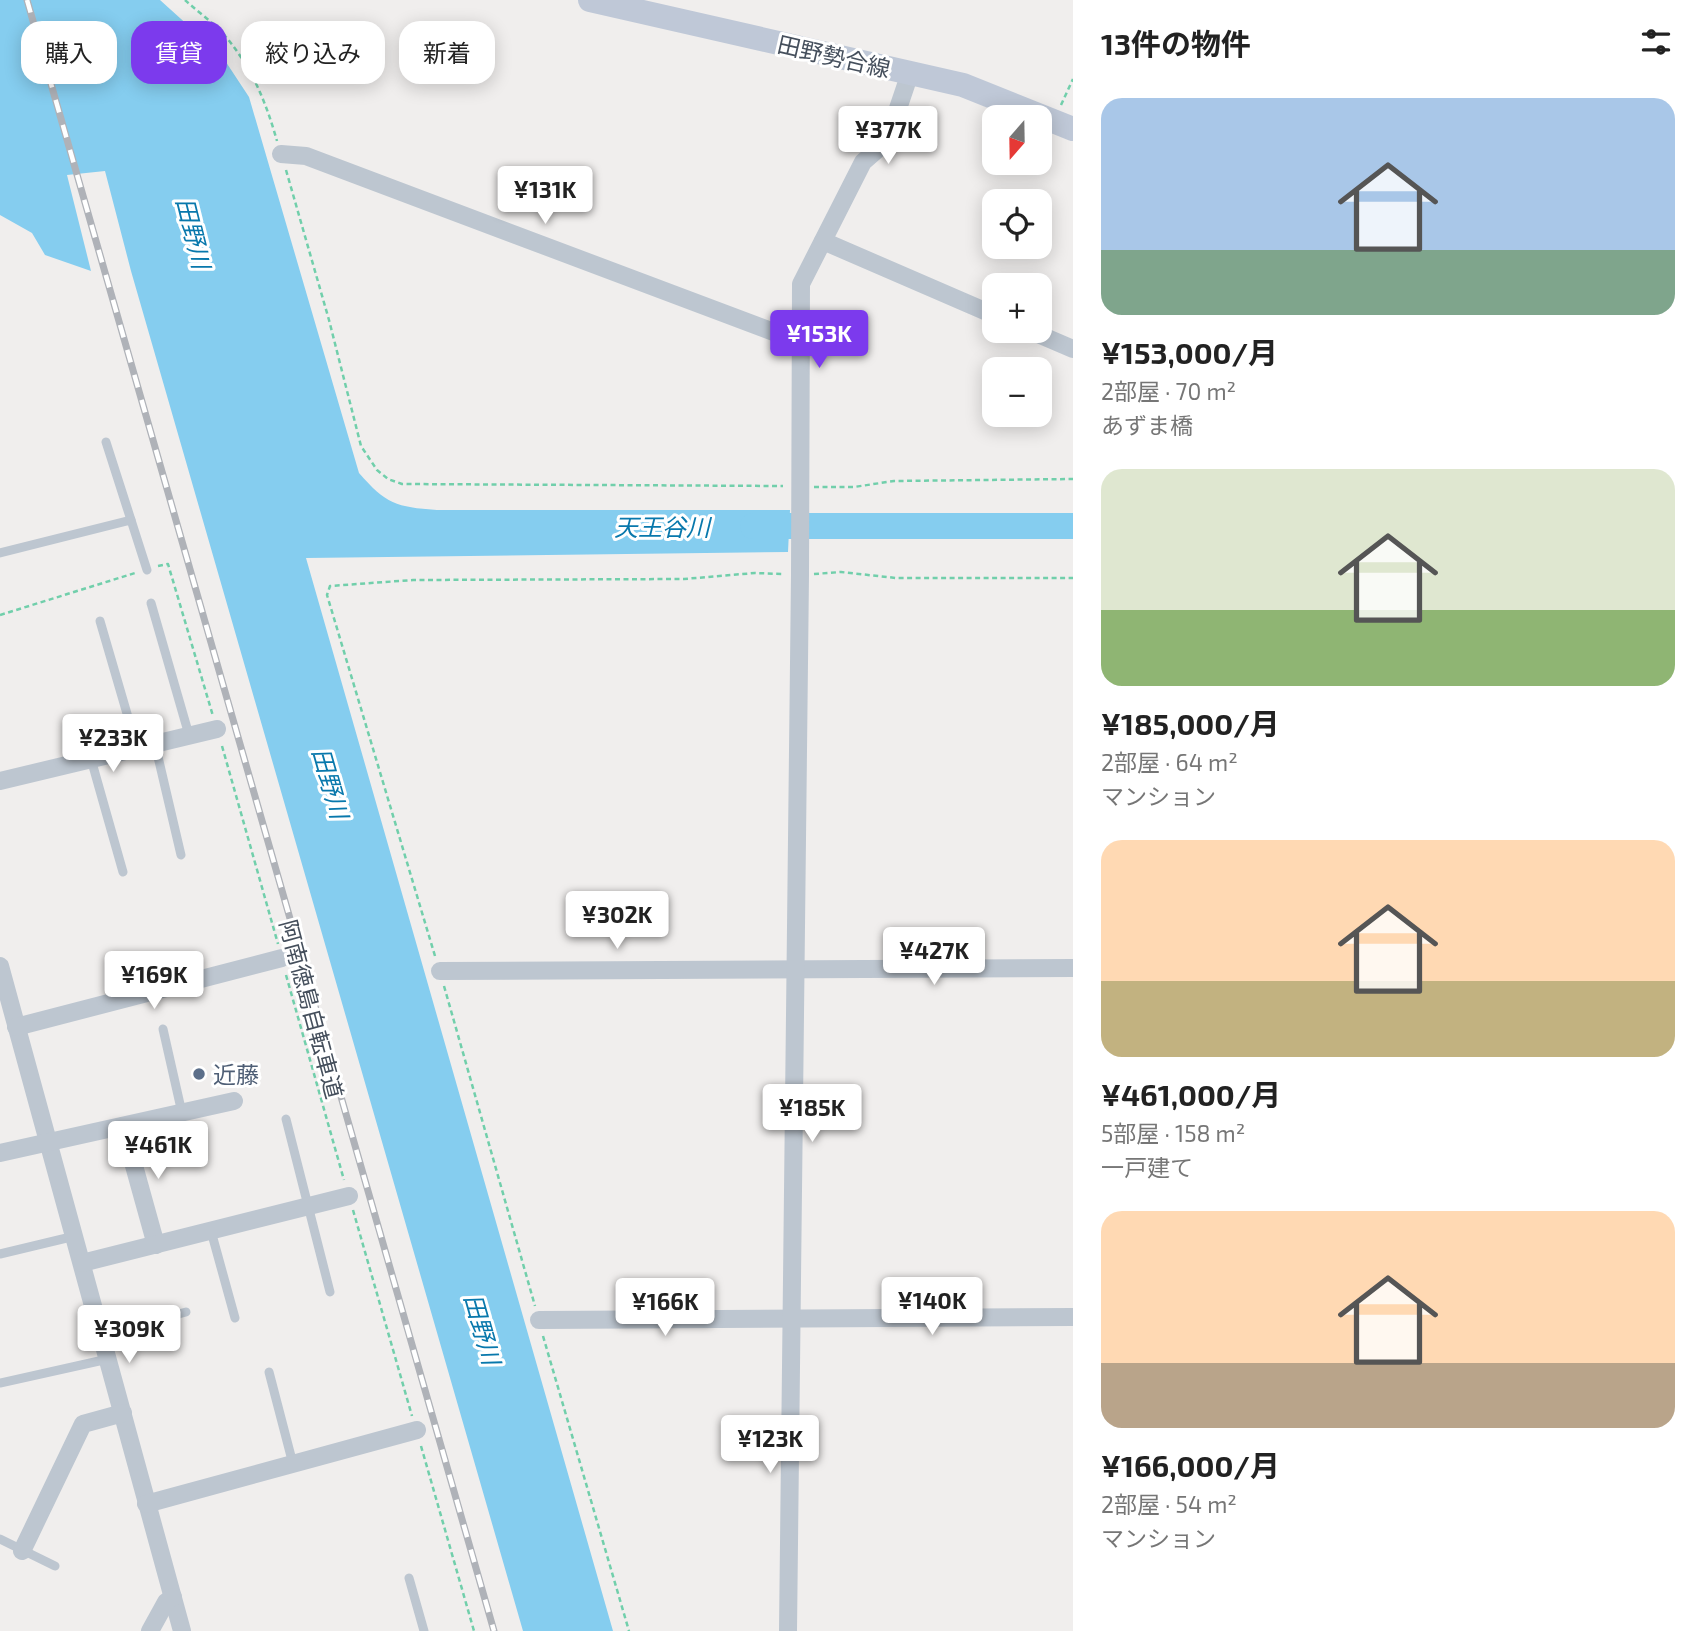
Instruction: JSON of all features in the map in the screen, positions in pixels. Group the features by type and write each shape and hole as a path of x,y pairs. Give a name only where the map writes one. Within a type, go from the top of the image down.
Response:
{"main road":[{"name":"田野勢合線","path":"590,0 963,85 1064,125"}],"street":[{"path":"788,1631 801,284 863,162 887,141 910,73"},
{"path":"281,154 306,156 800,342"},
{"path":"823,241 982,310"},
{"path":"1052,340 1073,349"},
{"path":"0,781 217,729"},
{"path":"16,1027 282,958"},
{"path":"440,971 1073,968"},
{"path":"1,974 182,1631"},
{"path":"0,1153 234,1101"},
{"path":"123,1126 156,1245"},
{"path":"82,1263 349,1196"},
{"path":"538,1320 1073,1317"},
{"path":"22,1550 82,1423 123,1413"},
{"path":"146,1504 417,1430"},
{"path":"150,1631 166,1602 173,1597"}],"lane":[{"path":"106,442 147,570"},
{"path":"0,553 131,520"},
{"path":"151,603 189,735"},
{"path":"100,621 146,746 181,855"},
{"path":"91,759 124,872"},
{"path":"163,1029 182,1113"},
{"path":"286,1119 330,1292"},
{"path":"211,1231 235,1318"},
{"path":"0,1254 75,1236"},
{"path":"102,1335 186,1312"},
{"path":"0,1383 108,1359"},
{"path":"269,1373 293,1464"},
{"path":"0,1539 55,1566"},
{"path":"409,1578 424,1631"}],"path":[{"path":"185,0 225,36 255,78 266,102 329,320 361,446 377,470 388,479 402,484 800,491 894,481 1073,479"},
{"path":"1064,125 1073,79"},
{"name":"阿南徳島自転車道","path":"147,570 168,564 474,1631"},
{"path":"0,615 147,570"},
{"path":"629,1631 440,971 327,596 330,586 413,580 684,579 800,571 896,578 1073,578"}],"water":[{"name":"田野川","path":"0,0 160,0 183,21 131,21 131,84 227,84 227,64 249,97 359,473 385,498 401,505 437,510 790,510 788,552 306,558 613,1631 523,1631 131,271 105,171 67,175 91,271 45,255 32,233 0,215"}],"waterway":[{"name":"天王谷川","path":"753,526 1073,526"}],"railway":[{"path":"27,0 494,1631"}],"place":[{"name":"近藤","path":"199,1074"}]}
